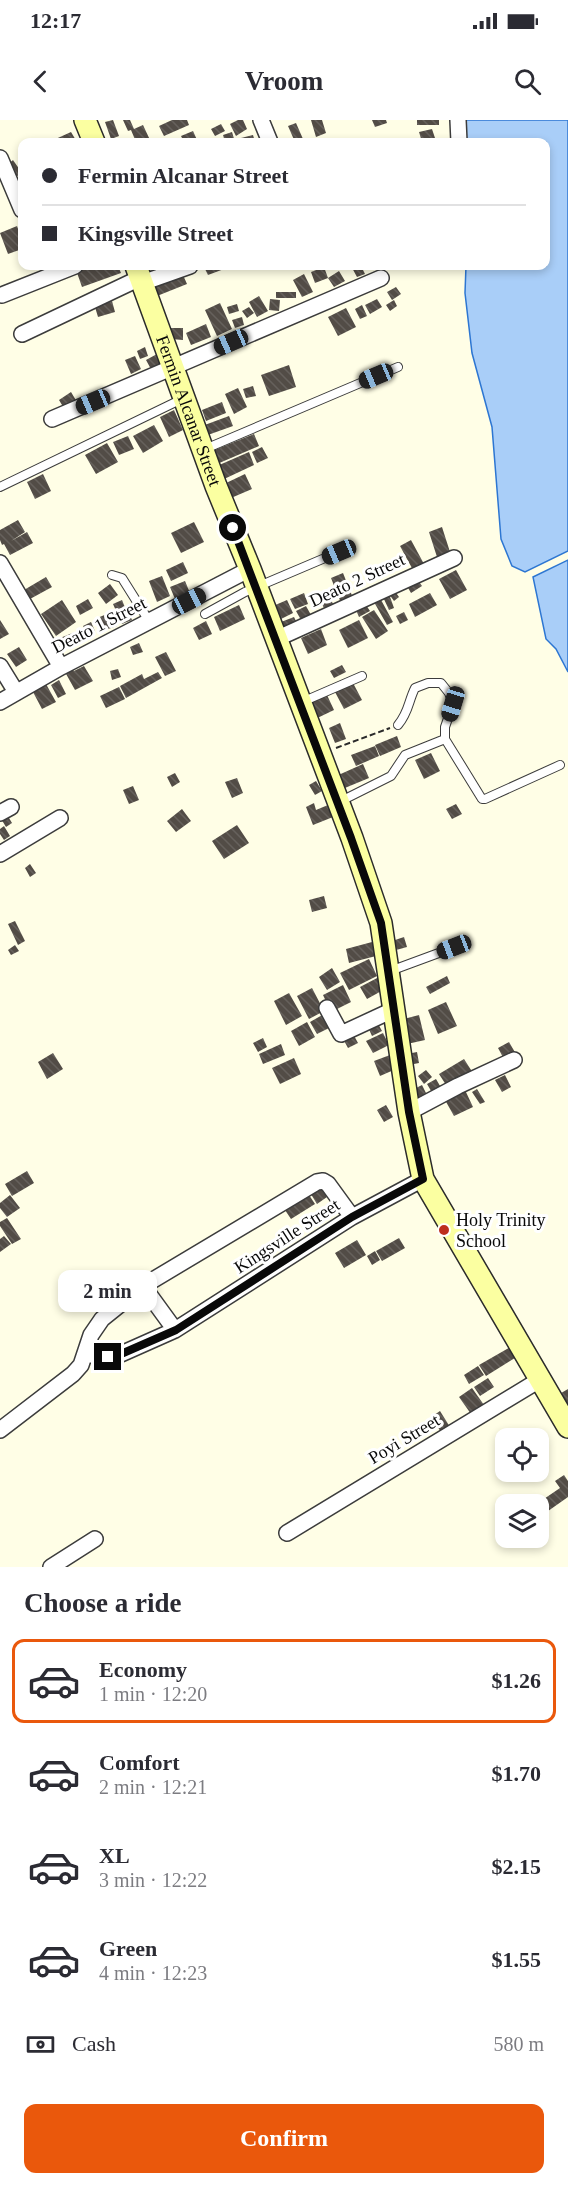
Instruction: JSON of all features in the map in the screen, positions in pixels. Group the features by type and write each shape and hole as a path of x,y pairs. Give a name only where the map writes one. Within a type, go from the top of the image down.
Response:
{"main road":[{"path":"85,120 92,138"},
{"name":"Fermin Alcanar Street","path":"139,275 203,450 320,754 381,923 409,1112 423,1179 568,1427"}],"street":[{"path":"261,120 268,138"},
{"path":"458,120 459,138"},
{"path":"0,158 18,201"},
{"path":"2,295 65,270"},
{"path":"22,334 139,275 167,270"},
{"path":"52,419 381,278"},
{"name":"Deato 2 Street","path":"276,639 454,558"},
{"path":"0,563 61,667"},
{"name":"Deato 1 Street","path":"0,702 149,621 253,578"},
{"path":"0,666 16,692"},
{"path":"0,854 60,818"},
{"path":"327,1008 341,1034 395,1009"},
{"path":"409,1112 514,1060"},
{"name":"Kingsville Street","path":"85,1354 108,1357 121,1354 176,1330 352,1217 423,1179"},
{"path":"0,1430 73,1374 81,1365 91,1335 102,1319 143,1286 317,1182 323,1181 328,1184 352,1217"},
{"path":"143,1286 176,1330"},
{"name":"Poyi Street","path":"287,1533 541,1379"},
{"path":"51,1567 95,1539"}],"lane":[{"path":"203,450 398,367"},
{"path":"0,487 184,399"},
{"path":"205,614 253,578 339,552"},
{"path":"112,575 122,578 149,621"},
{"path":"300,703 362,676"},
{"path":"398,725 407,714 415,688 428,683 441,683 449,693 453,704 446,727 446,739 482,799 485,800 560,765"},
{"path":"338,803 391,776 405,755 446,739"},
{"path":"388,972 454,947"}],"path":[{"path":"320,754 398,725"}],"water":[{"path":"462,120 568,120 568,551 525,572 512,566 501,539 492,427 472,353 465,293 466,270 550,270 550,138 463,138"},
{"path":"568,560 568,672 556,649 546,639 533,577"}],"building":[{"path":"113,120 119,136 111,138 105,122"},
{"path":"123,120 130,120 134,129 143,125 149,138 134,138 131,130 128,131"},
{"path":"172,120 187,120 189,125 164,136 159,126"},
{"path":"243,120 247,129 236,136 230,124"},
{"path":"311,120 322,120 326,133 316,137"},
{"path":"372,120 386,120 387,123 375,127"},
{"path":"417,120 439,120 439,125 417,125"},
{"path":"296,123 303,138 293,138 288,126"},
{"path":"221,124 225,131 215,136 211,129"},
{"path":"432,129 435,138 421,138 419,132"},
{"path":"193,131 196,138 182,138 181,136"},
{"path":"71,132 75,138 58,138"},
{"path":"232,132 234,138 224,138 223,135"},
{"path":"13,160 18,167 18,176 14,178 6,166"},
{"path":"17,226 18,250 8,254 0,233"},
{"path":"76,270 120,270 121,273 82,287"},
{"path":"206,270 221,270 208,275"},
{"path":"325,270 328,278 315,283 311,272"},
{"path":"353,270 363,270 365,274 357,277"},
{"path":"339,271 345,281 334,287 328,278"},
{"path":"304,274 313,292 302,297 293,280"},
{"path":"183,275 187,284 157,296 153,286"},
{"path":"396,287 401,294 392,300 387,292"},
{"path":"276,292 296,292 296,298 276,298"},
{"path":"259,296 268,311 257,317 249,302"},
{"path":"270,299 280,300 279,311 269,310"},
{"path":"377,299 382,307 370,314 365,305"},
{"path":"394,300 397,306 390,311 386,305"},
{"path":"112,301 115,312 98,317 95,307"},
{"path":"220,303 232,329 217,336 205,310"},
{"path":"237,304 239,311 229,314 227,307"},
{"path":"362,305 367,316 360,319 355,309"},
{"path":"249,307 254,313 247,318 242,311"},
{"path":"346,308 356,327 338,336 328,317"},
{"path":"242,317 244,325 235,328 232,320"},
{"path":"206,324 211,337 191,345 186,333"},
{"path":"171,328 183,328 183,340 171,339"},
{"path":"145,347 148,356 140,359 137,351"},
{"path":"157,354 163,366 152,371 146,360"},
{"path":"135,356 141,369 131,374 125,360"},
{"path":"289,365 296,387 269,396 261,375"},
{"path":"253,386 256,396 246,398 243,389"},
{"path":"238,388 247,407 234,414 225,394"},
{"path":"71,392 77,402 65,410 59,400"},
{"path":"222,402 226,413 206,421 202,410"},
{"path":"174,410 183,430 169,437 160,417"},
{"path":"229,416 233,426 205,436 202,426"},
{"path":"154,425 163,441 143,453 133,436"},
{"path":"254,434 259,446 217,464 212,451"},
{"path":"128,436 134,449 119,455 113,442"},
{"path":"107,443 118,462 96,474 85,455"},
{"path":"262,447 268,458 257,463 252,452"},
{"path":"249,452 254,465 222,480 217,466"},
{"path":"43,474 51,491 35,499 27,482"},
{"path":"245,474 252,489 231,498 224,484"},
{"path":"18,520 25,532 11,541 27,532 33,543 10,555 0,540 0,530"},
{"path":"194,522 204,542 181,553 171,533"},
{"path":"442,527 450,552 437,557 429,532"},
{"path":"411,540 424,564 413,570 400,546"},
{"path":"183,562 188,573 171,581 166,570"},
{"path":"456,570 467,590 450,599 439,579"},
{"path":"343,573 353,598 341,603 331,578"},
{"path":"162,576 170,596 157,602 149,581"},
{"path":"46,577 52,587 30,599 24,590"},
{"path":"417,579 422,586 411,593 407,586"},
{"path":"185,581 190,593 175,599 170,587"},
{"path":"110,584 118,595 106,604 98,593"},
{"path":"394,590 399,597 394,601 389,594 394,608 389,610 383,597"},
{"path":"327,591 333,604 324,608 318,596"},
{"path":"304,593 308,604 295,609 290,599"},
{"path":"430,593 437,605 415,617 409,604"},
{"path":"380,598 393,622 387,625 374,602"},
{"path":"88,599 93,608 80,615 76,606"},
{"path":"62,600 76,622 56,636 41,614"},
{"path":"122,600 126,610 117,613 113,604"},
{"path":"287,600 293,613 279,620 273,606"},
{"path":"239,605 245,619 220,631 214,617"},
{"path":"366,605 370,611 359,617 356,610"},
{"path":"306,606 311,615 301,620 296,611"},
{"path":"374,610 388,631 376,639 362,617"},
{"path":"112,612 117,626 102,631 97,618"},
{"path":"129,612 132,620 122,624 119,616"},
{"path":"404,612 408,620 400,624 396,616"},
{"path":"294,617 297,623 284,628 281,622"},
{"path":"0,620 9,634 0,639"},
{"path":"359,620 368,638 348,648 339,630"},
{"path":"206,621 212,634 199,640 193,628"},
{"path":"91,622 95,631 87,634 83,626"},
{"path":"321,629 327,645 308,654 301,638"},
{"path":"75,632 80,643 65,649 60,638"},
{"path":"139,643 143,652 133,655 130,647"},
{"path":"19,647 27,660 16,667 7,654"},
{"path":"166,652 176,671 165,676 155,657"},
{"path":"342,665 346,672 334,678 330,671"},
{"path":"84,666 93,681 75,690 65,672"},
{"path":"118,669 121,677 112,680 110,671"},
{"path":"158,672 162,678 126,698 120,686 142,674 144,679"},
{"path":"59,680 66,694 58,698 51,685"},
{"path":"353,683 362,700 344,709 335,692"},
{"path":"46,684 56,702 42,709 33,692"},
{"path":"119,687 125,699 106,708 100,696"},
{"path":"327,695 334,710 309,722 302,706"},
{"path":"340,723 346,739 335,743 329,728"},
{"path":"397,736 401,747 380,756 375,745"},
{"path":"375,746 379,756 356,766 351,755"},
{"path":"431,753 440,771 424,779 415,760"},
{"path":"363,764 369,778 340,790 334,777"},
{"path":"175,773 180,782 172,787 167,777"},
{"path":"237,778 243,793 232,798 225,782"},
{"path":"316,781 322,791 315,795 309,785"},
{"path":"133,786 139,800 129,804 123,790"},
{"path":"314,803 316,810 328,805 333,817 313,825 306,807"},
{"path":"456,804 462,814 452,819 446,809"},
{"path":"182,809 191,821 176,832 167,821"},
{"path":"6,813 12,823 6,827 0,817"},
{"path":"237,825 249,843 224,859 212,841"},
{"path":"4,826 10,836 4,840 0,829"},
{"path":"30,864 36,873 30,877 25,868"},
{"path":"324,896 327,908 312,912 309,900"},
{"path":"15,921 25,941 18,945 8,924"},
{"path":"404,937 407,947 389,952 386,943"},
{"path":"372,942 376,956 349,963 346,949"},
{"path":"15,945 19,951 11,955 8,950"},
{"path":"369,959 377,976 349,990 340,973"},
{"path":"332,968 340,982 327,990 319,977"},
{"path":"447,976 450,983 430,994 426,987"},
{"path":"379,977 385,989 367,999 360,987"},
{"path":"343,985 351,1002 331,1012 323,995"},
{"path":"312,988 324,1011 309,1019 297,996"},
{"path":"289,993 302,1016 286,1025 274,1001"},
{"path":"446,1002 457,1026 438,1034 428,1010"},
{"path":"324,1014 331,1027 317,1034 310,1022"},
{"path":"419,1015 425,1040 407,1044 400,1020"},
{"path":"376,1020 382,1031 372,1036 367,1025"},
{"path":"307,1022 315,1037 299,1046 291,1031"},
{"path":"352,1032 358,1043 348,1048 342,1037"},
{"path":"383,1033 389,1045 373,1053 366,1041"},
{"path":"263,1038 267,1047 258,1052 253,1043"},
{"path":"509,1042 516,1054 505,1061 498,1048"},
{"path":"281,1044 285,1055 263,1064 259,1054"},
{"path":"417,1052 419,1063 409,1065 407,1054"},
{"path":"53,1053 63,1069 47,1079 38,1062"},
{"path":"390,1055 396,1069 380,1076 374,1061"},
{"path":"294,1058 301,1074 280,1084 272,1068"},
{"path":"464,1059 473,1073 448,1088 439,1074"},
{"path":"426,1070 432,1077 424,1084 418,1076"},
{"path":"505,1075 511,1087 502,1092 495,1080"},
{"path":"436,1079 443,1091 434,1096 427,1084"},
{"path":"422,1085 429,1099 416,1106 410,1091"},
{"path":"477,1089 485,1102 480,1104 472,1092"},
{"path":"465,1090 473,1107 454,1116 445,1100"},
{"path":"386,1105 393,1117 384,1122 377,1110"},
{"path":"27,1171 34,1183 12,1196 5,1184"},
{"path":"320,1185 327,1197 317,1204 309,1191"},
{"path":"307,1192 315,1204 291,1219 283,1207"},
{"path":"10,1195 20,1208 7,1217 0,1208 0,1203"},
{"path":"7,1218 21,1239 12,1244 0,1226 0,1222"},
{"path":"4,1236 11,1244 0,1252 0,1239"},
{"path":"399,1238 405,1248 382,1261 376,1251"},
{"path":"357,1240 366,1255 344,1268 335,1253"},
{"path":"375,1251 380,1260 372,1265 367,1256"},
{"path":"512,1346 518,1356 486,1376 479,1365"},
{"path":"478,1366 484,1375 469,1384 464,1375"},
{"path":"488,1378 494,1387 480,1396 474,1387"},
{"path":"472,1388 484,1405 471,1414 459,1397"},
{"path":"568,1389 568,1408 556,1396"},
{"path":"440,1411 450,1427 441,1432 431,1417"},
{"path":"564,1475 568,1481 568,1497 549,1510 549,1496 560,1488 555,1481"}],"place":[{"name":"Holy Trinity School","path":"444,1230"}],"route":[{"path":"108,1357 121,1354 176,1330 352,1217 423,1179 409,1112 381,923 233,528"}]}
